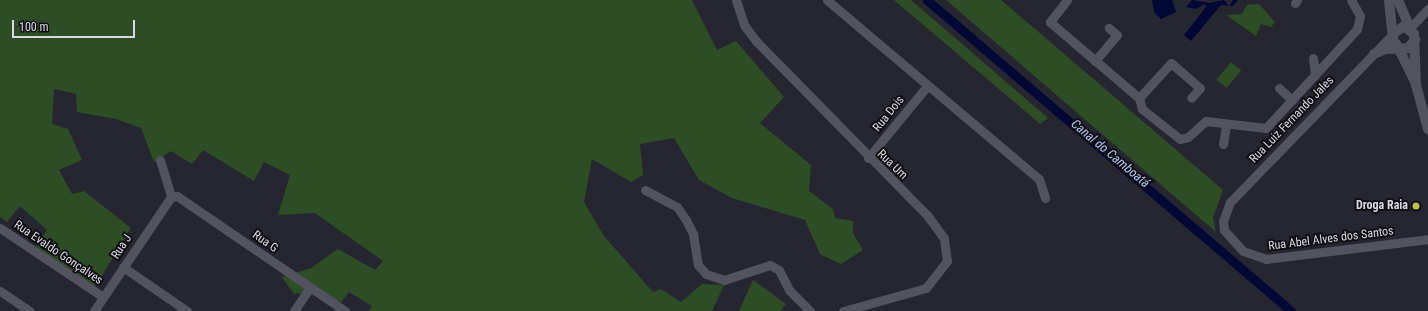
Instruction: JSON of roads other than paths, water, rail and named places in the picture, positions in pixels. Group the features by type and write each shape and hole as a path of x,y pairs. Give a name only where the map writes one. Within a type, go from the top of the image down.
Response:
{"street":[{"name":"Rua Um","path":"736,0 744,25 756,41 868,158 938,227 944,238 947,261 926,288 844,311"},
{"path":"827,0 1039,179 1045,198"},
{"path":"1068,0 1050,22 1139,98 1142,109 1180,139 1188,137 1202,122 1266,128 1357,29 1360,16 1351,0"},
{"path":"1390,0 1393,34 1416,85 1428,129"},
{"path":"1398,0 1415,40 1416,85"},
{"path":"1410,28 1428,9"},
{"path":"1393,34 1400,27 1410,28"},
{"path":"1095,61 1117,35 1110,28"},
{"name":"Rua Luiz Fernando Jales","path":"1224,230 1223,221 1230,202 1393,34"},
{"path":"1374,54 1398,47 1408,48 1415,40"},
{"path":"1313,58 1315,75"},
{"path":"1139,98 1171,63 1200,88 1191,98"},
{"name":"Rua Dois","path":"868,158 928,85"},
{"path":"1278,88 1292,100"},
{"path":"1223,144 1226,125"},
{"path":"160,160 171,197"},
{"path":"645,190 677,207 693,234 698,265 706,274 724,280 770,265 779,270 789,290 810,311"},
{"name":"Rua G","path":"171,197 177,196 345,311"},
{"name":"Rua J","path":"94,311 171,197"},
{"name":"Rua Evaldo Gonçalves","path":"0,228 103,297"},
{"name":"Rua Abel Alves dos Santos","path":"1224,230 1243,251 1266,259 1428,239"},
{"path":"123,267 187,311"},
{"path":"294,311 310,287"},
{"path":"0,291 30,311"}],"waterway":[{"name":"Canal do Camboatá","path":"927,0 1291,311"}],"place":[{"name":"Droga Raia","path":"1416,206"}]}
